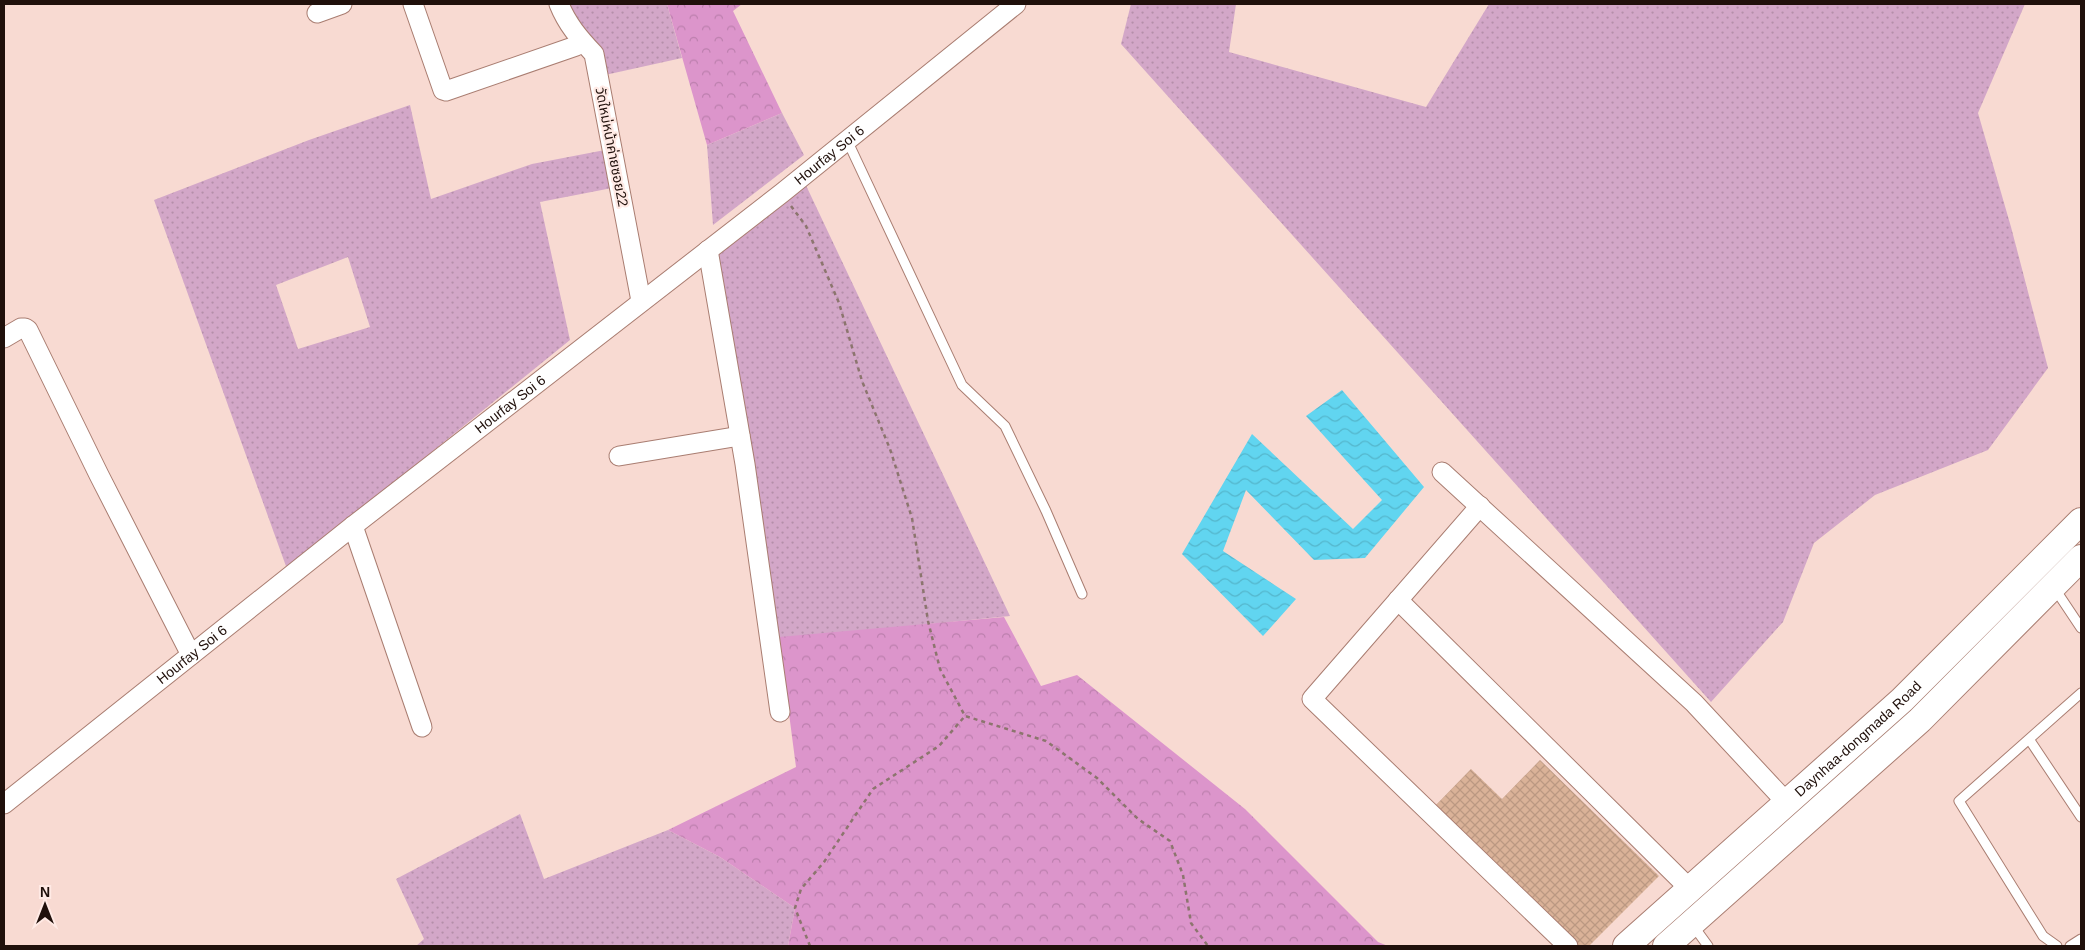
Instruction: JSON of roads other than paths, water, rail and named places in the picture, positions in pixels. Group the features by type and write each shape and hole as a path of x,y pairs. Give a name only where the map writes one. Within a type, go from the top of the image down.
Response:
{"main road":[{"name":"Daynhaa-dongmada Road","path":"1626,946 1902,700 2081,521"},
{"name":"Daynhaa-dongmada Road","path":"1666,946 1920,720 2081,558"},
{"path":"1709,872 1728,891"}],"street":[{"path":"317,13 342,4"},
{"path":"413,4 443,90 446,91 576,46 580,40"},
{"name":"วัดใหม่หน้าค่ายซอย22","path":"559,4 566,21 580,40 594,54 641,300"},
{"name":"Hourfay Soi 6","path":"4,804 353,526 641,300 782,193 1016,4"},
{"path":"708,250 740,436 780,712"},
{"path":"4,338 21,328 28,330 99,475 191,655"},
{"path":"619,456 740,436"},
{"path":"1442,472 1694,703 1786,803"},
{"path":"1480,506 1312,699 1568,946"},
{"path":"353,526 422,727"},
{"path":"1398,600 1690,889"}],"lane":[{"path":"847,140 962,385 1005,426 1046,511 1082,594"},
{"path":"2053,586 2081,628"},
{"path":"2057,946 2043,936 1959,801 2081,692"},
{"path":"2029,739 2081,818"},
{"path":"1692,924 1708,946"},
{"path":"2070,946 2081,940"}],"water":[{"path":"1342,390 1424,487 1365,558 1314,560 1246,490 1223,551 1296,599 1263,636 1182,554 1252,434 1353,529 1382,500 1306,416"}]}
